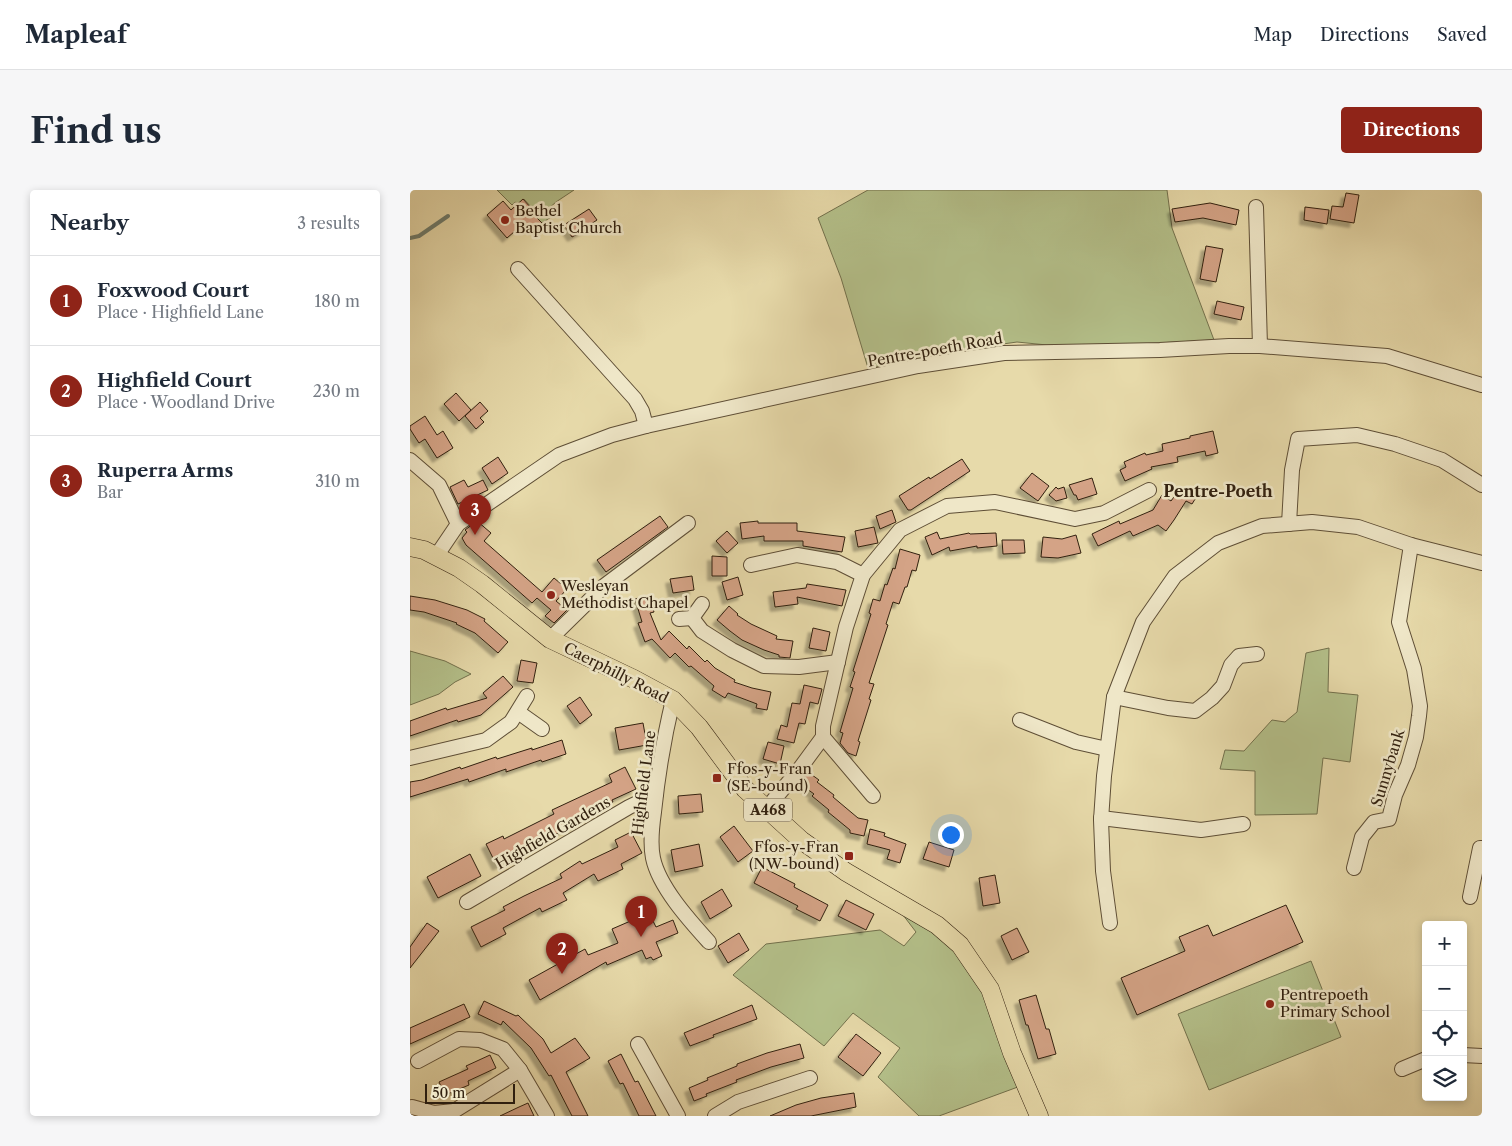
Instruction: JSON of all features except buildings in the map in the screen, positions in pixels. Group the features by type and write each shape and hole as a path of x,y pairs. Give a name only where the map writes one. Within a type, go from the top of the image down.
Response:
{"main road":[{"name":"Caerphilly Road","path":"410,547 437,555 482,584 550,639 673,700 699,727 745,789 801,840 846,872 938,925 960,945 990,989 1012,1052 1040,1116"}],"street":[{"path":"1256,208 1260,346"},
{"path":"518,268 636,399 646,426"},
{"name":"Pentre-poeth Road","path":"437,555 458,524 559,455 612,435 646,426 918,366 1004,353 1260,346 1387,356 1482,385"},
{"path":"1289,524 1292,470 1298,439 1357,435 1395,444 1442,460 1482,485"},
{"path":"410,460 439,485 458,524"},
{"path":"766,809 823,737 823,726 846,627 863,575 900,530 947,506 995,502 1075,519 1104,513 1149,490"},
{"path":"1110,923 1103,871 1101,818 1114,697 1143,622 1176,576 1218,543 1262,526 1312,522 1358,526 1411,545 1482,563"},
{"path":"550,639 604,586 688,523"},
{"name":"Sunnybank","path":"1354,868 1362,837 1374,822 1389,819 1395,795 1408,765 1416,737 1420,706 1419,697 1414,669 1399,622 1411,545"},
{"path":"751,565 797,555 837,562 863,575"},
{"path":"702,604 685,618 732,650 764,666 799,667 838,662"},
{"path":"1114,697 1168,708 1195,711 1224,686 1231,665 1238,656 1257,654"},
{"path":"410,758 486,740 511,722 527,696"},
{"name":"Highfield Lane","path":"673,700 664,737 656,794 652,828 653,858 667,891 709,942"},
{"path":"518,712 542,729"},
{"path":"1020,720 1076,742 1107,749"},
{"path":"823,737 873,796"},
{"name":"Highfield Gardens","path":"467,902 629,807 656,794"},
{"path":"1101,818 1201,830 1243,824"},
{"path":"1470,897 1480,848 1482,848"},
{"path":"418,1061 459,1039 480,1040 503,1049 520,1070 547,1116"},
{"path":"638,1044 678,1116"},
{"path":"1467,1055 1482,1056"},
{"path":"1402,1069 1422,1061"},
{"path":"412,1107 434,1113 454,1111 520,1070"},
{"path":"715,1116 738,1102 810,1078"}],"green space":[{"path":"497,190 574,190 548,209 551,217 542,223 537,218 539,216 524,199 518,204 515,202 512,205"},
{"path":"868,190 1167,190 1172,228 1214,340 1138,344 1047,345 1017,342 968,349 868,368 841,278 818,218"},
{"path":"1329,648 1328,692 1358,695 1350,762 1323,758 1317,814 1255,815 1255,771 1220,769 1225,750 1244,751 1272,720 1285,722 1297,712 1306,653"},
{"path":"410,651 445,661 471,674 455,682 439,694 410,705"},
{"path":"903,915 960,945 1026,1084 939,1116 919,1116 878,1077 900,1048 853,1013 824,1046 733,975 766,944 880,930 904,946 916,932"},
{"path":"1311,961 1341,1037 1209,1090 1178,1014"}],"waterway":[{"path":"410,238 419,236 448,216"}],"place":[{"name":"Bethel Baptist Church","path":"505,220"},
{"name":"Ruperra Arms","path":"475,535"},
{"name":"Wesleyan Methodist Chapel","path":"551,595"},
{"name":"Ffos-y-Fran (SE-bound)","path":"717,778"},
{"name":"Ffos-y-Fran (NW-bound)","path":"849,856"},
{"name":"Foxwood Court","path":"641,937"},
{"name":"Highfield Court","path":"562,974"},
{"name":"Pentrepoeth Primary School","path":"1270,1004"}],"district":[{"name":"Pentre-Poeth","path":"1218,491"}]}
